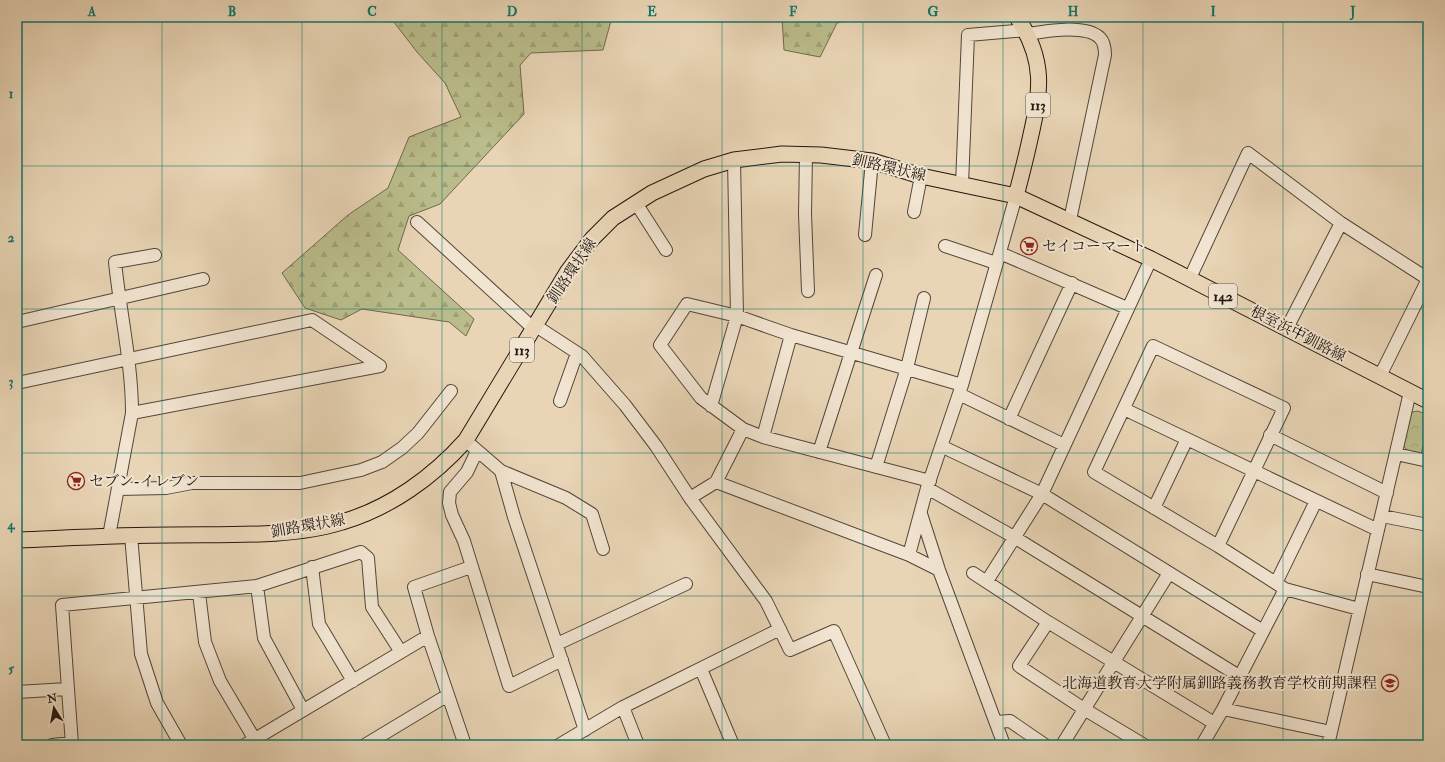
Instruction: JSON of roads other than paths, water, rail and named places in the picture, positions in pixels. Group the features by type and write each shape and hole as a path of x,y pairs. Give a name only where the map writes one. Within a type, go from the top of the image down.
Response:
{"main road":[{"name":"113","path":"1016,196 1039,100 1039,77 1036,56 1027,32 1017,17"},
{"name":"釧路環状線","path":"17,540 131,535 271,534 341,523 369,513 413,488 451,458 466,440 535,328 568,271 592,239 613,218 636,203 664,187 704,169 734,160 782,154 806,155 872,161 921,176 1016,196"},
{"name":"根室浜中釧路線","path":"1016,196 1070,220 1190,278 1428,401"}],"street":[{"path":"962,184 968,35 1057,30 1084,31 1099,37 1104,46 1105,55 1070,220"},
{"path":"1190,278 1248,153 1341,223 1428,279 1380,376"},
{"path":"806,155 805,214 808,291"},
{"path":"711,406 737,316 734,160"},
{"path":"865,235 872,161"},
{"path":"914,212 921,176"},
{"path":"908,556 928,485 943,447 1016,196"},
{"path":"636,203 666,250"},
{"path":"417,222 535,328 577,353 625,405 656,446 690,498 766,601 790,650 834,631 884,745"},
{"path":"1287,328 1341,223"},
{"path":"945,246 998,258 1072,283 1126,308"},
{"path":"109,536 132,413 132,394 118,298 115,262 155,255"},
{"path":"987,581 1042,494 1126,308 1151,259"},
{"path":"820,452 850,352 876,275"},
{"path":"17,322 203,279"},
{"path":"1009,420 1072,283"},
{"path":"876,467 907,368 924,298"},
{"path":"1064,445 1009,420 960,390 907,368 791,335 737,316 687,304 660,345 701,398 743,430 763,437 876,467 928,485 1239,676"},
{"path":"17,383 312,320 380,366 132,413"},
{"path":"763,437 791,335"},
{"path":"1218,546 1284,408 1153,346 1094,472 1218,546 1280,586 1359,609"},
{"path":"560,401 577,353"},
{"path":"118,489 166,488 192,483 300,483 361,470 382,462 402,448 418,433 452,391"},
{"path":"1328,745 1410,392"},
{"path":"1124,409 1253,472 1378,530"},
{"path":"690,498 716,482 743,430"},
{"path":"1270,435 1387,493"},
{"path":"1154,508 1187,439"},
{"path":"466,440 501,472 566,498 592,514 603,549"},
{"path":"943,447 1042,494 1263,631"},
{"path":"478,451 467,472 450,492 449,503 452,515 464,541 471,568 509,686 562,660"},
{"path":"1396,454 1428,461"},
{"path":"501,472 514,517 585,730"},
{"path":"716,482 908,556 939,570"},
{"path":"1202,745 1263,631 1280,586 1316,501"},
{"path":"921,514 939,570 1004,745"},
{"path":"1382,516 1428,525"},
{"path":"131,535 135,597 141,654 157,703 181,745"},
{"path":"52,745 71,744 62,605 257,586 361,552 368,558 372,607 401,652"},
{"path":"312,567 319,624 353,681"},
{"path":"465,745 428,636 414,587 471,568"},
{"path":"973,573 1048,622 1214,723"},
{"path":"1062,745 1168,573"},
{"path":"1367,574 1428,587"},
{"path":"557,644 686,584"},
{"path":"257,586 264,638 303,710"},
{"path":"199,592 205,642 220,681 253,743 303,710 428,636"},
{"path":"1048,622 1019,666 1084,709 1144,745"},
{"path":"559,745 624,707 780,629"},
{"path":"701,669 733,745"},
{"path":"17,692 67,689"},
{"path":"365,745 448,695"},
{"path":"624,707 638,745"},
{"path":"1223,708 1330,732"},
{"path":"996,722 1010,721 1046,745"}],"place":[{"name":"セイコーマート","path":"1029,246"},
{"name":"セブン-イレブン","path":"76,481"},
{"name":"北海道教育大学附属釧路義務教育学校前期課程","path":"1390,683"}]}
